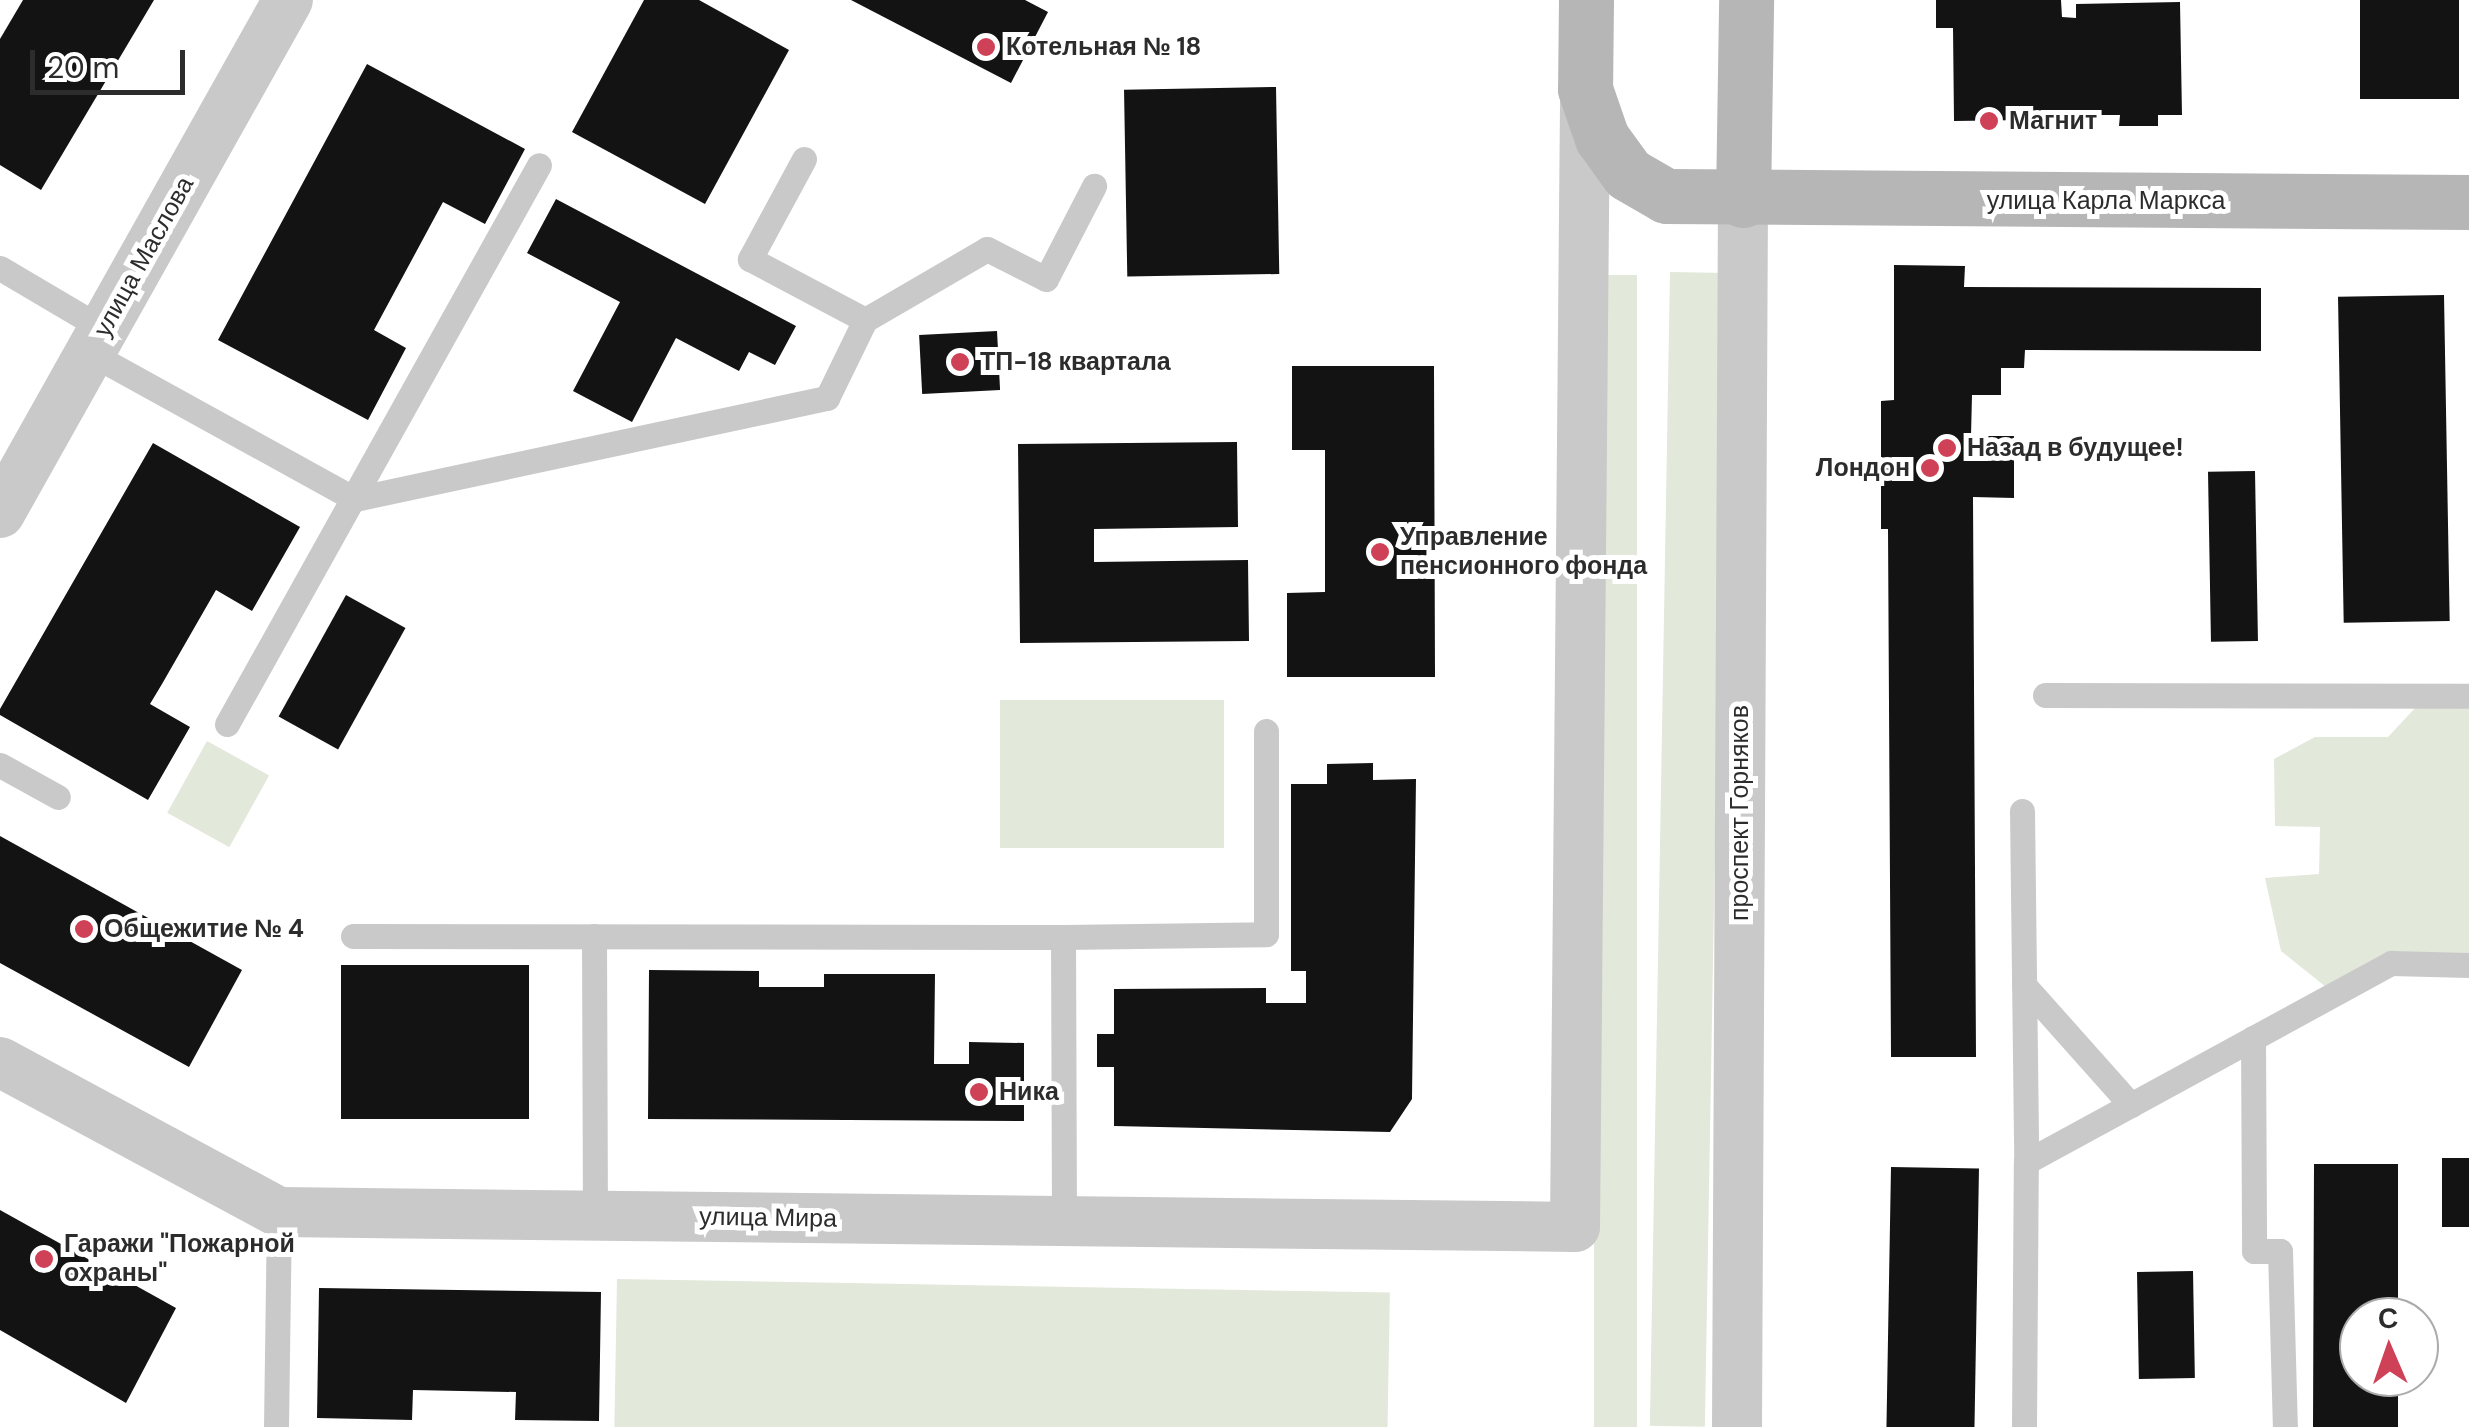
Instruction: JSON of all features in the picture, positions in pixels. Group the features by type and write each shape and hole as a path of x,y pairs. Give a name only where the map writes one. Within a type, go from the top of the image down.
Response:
{"main road":[{"path":"1586,0 1585,89 1602,138 1628,174 1666,196 1744,200"},
{"name":"проспект Горняков","path":"1744,200 1746,0"},
{"name":"улица Карла Маркса","path":"1744,200 2469,202"}],"street":[{"name":"улица Маслова","path":"0,513 288,0"},
{"name":"улица Мира","path":"0,1062 279,1212 1574,1227 1585,89"},
{"name":"проспект Горняков","path":"1737,1427 1744,200"}],"lane":[{"path":"804,160 750,260 865,320"},
{"path":"226,724 356,499 539,165"},
{"path":"0,268 97,341 356,499 827,398 865,320 987,248 1046,279 1094,186"},
{"path":"2045,696 2469,696"},
{"path":"353,936 1266,934 1266,732"},
{"path":"0,765 58,797"},
{"path":"2022,811 2024,1427"},
{"path":"594,936 595,1216"},
{"path":"1063,936 1064,1222"},
{"path":"2026,1162 2392,963 2469,965"},
{"path":"2024,984 2130,1105"},
{"path":"2253,1038 2254,1251 2280,1251 2285,1427"},
{"path":"276,1427 279,1212"}],"shaded area":[{"path":"1670,272 1725,273 1705,1427 1650,1426"},
{"path":"1594,275 1637,275 1637,1427 1594,1427"},
{"path":"1000,700 1224,700 1224,848 1000,848"},
{"path":"2469,704 2469,955 2326,987 2281,951 2265,878 2319,874 2320,827 2275,826 2274,759 2315,737 2388,737 2418,705"},
{"path":"207,741 269,775 229,847 167,813"},
{"path":"617,1279 1390,1292 1388,1427 614,1427"}],"building":[{"path":"23,0 154,0 41,190 0,165 0,39"},
{"path":"644,0 699,0 789,50 705,204 572,132"},
{"name":"Котельная № 18","path":"851,0 1025,0 1048,12 1011,83"},
{"path":"1936,0 2061,0 2062,17 2076,18 2076,4 2180,2 2182,115 2158,115 2158,126 2119,126 2120,115 2066,115 2067,130 2027,131 2027,120 1954,121 1953,28 1936,28"},
{"path":"2360,0 2459,0 2459,99 2360,99"},
{"path":"367,64 525,149 485,224 443,202 374,330 406,348 368,420 218,340"},
{"path":"1276,87 1279,274 1127,277 1124,90"},
{"path":"556,199 796,326 775,365 749,352 739,371 676,338 632,422 573,391 620,302 527,253"},
{"path":"1894,265 1965,266 1964,287 2261,288 2261,351 2025,350 2024,368 2001,368 2001,395 1972,395 1971,436 2014,436 2014,498 1973,497 1976,1057 1891,1057 1888,529 1881,529 1881,401 1894,400"},
{"path":"2444,295 2450,621 2344,623 2338,297"},
{"name":"ТП-18 квартала","path":"997,331 1000,390 922,394 919,335"},
{"name":"Управление пенсионного фонда","path":"1292,366 1434,366 1435,677 1287,677 1287,593 1325,592 1325,450 1292,450"},
{"path":"1237,442 1238,527 1094,529 1094,562 1248,560 1249,641 1020,643 1018,444"},
{"path":"153,443 300,527 252,611 216,590 150,704 190,727 148,800 0,715 0,709"},
{"path":"2255,471 2258,641 2211,642 2208,472"},
{"path":"346,595 405,628 338,750 279,717"},
{"path":"1373,763 1373,780 1416,779 1412,1099 1390,1132 1114,1126 1114,1067 1097,1067 1097,1034 1114,1034 1114,989 1266,988 1266,1003 1306,1003 1306,971 1291,971 1291,784 1327,784 1327,764"},
{"name":"Общежитие № 4","path":"0,836 242,970 189,1067 0,963"},
{"path":"341,965 529,965 529,1119 341,1119"},
{"path":"649,970 759,971 759,987 824,987 824,974 935,974 934,1064 969,1064 969,1042 1024,1043 1024,1121 648,1119"},
{"path":"2442,1158 2469,1158 2469,1227 2442,1227"},
{"path":"2314,1164 2398,1164 2398,1297 2339,1297 2339,1397 2398,1397 2398,1427 2313,1427"},
{"path":"1891,1167 1979,1169 1974,1427 1886,1427"},
{"name":"Гаражи \"Пожарной охраны\"","path":"0,1210 176,1308 126,1403 0,1330"},
{"path":"2193,1271 2195,1378 2139,1379 2137,1272"},
{"path":"319,1288 601,1292 599,1421 515,1420 516,1392 413,1390 412,1420 317,1418"}],"place":[{"name":"Котельная № 18","path":"986,47"},
{"name":"Магнит","path":"1989,121"},
{"name":"ТП-18 квартала","path":"960,362"},
{"name":"Назад в будущее!","path":"1947,448"},
{"name":"Лондон","path":"1930,468"},
{"name":"Управление пенсионного фонда","path":"1380,552"},
{"name":"Общежитие № 4","path":"84,929"},
{"name":"Ника","path":"979,1092"},
{"name":"Гаражи \"Пожарной охраны\"","path":"44,1259"}]}
